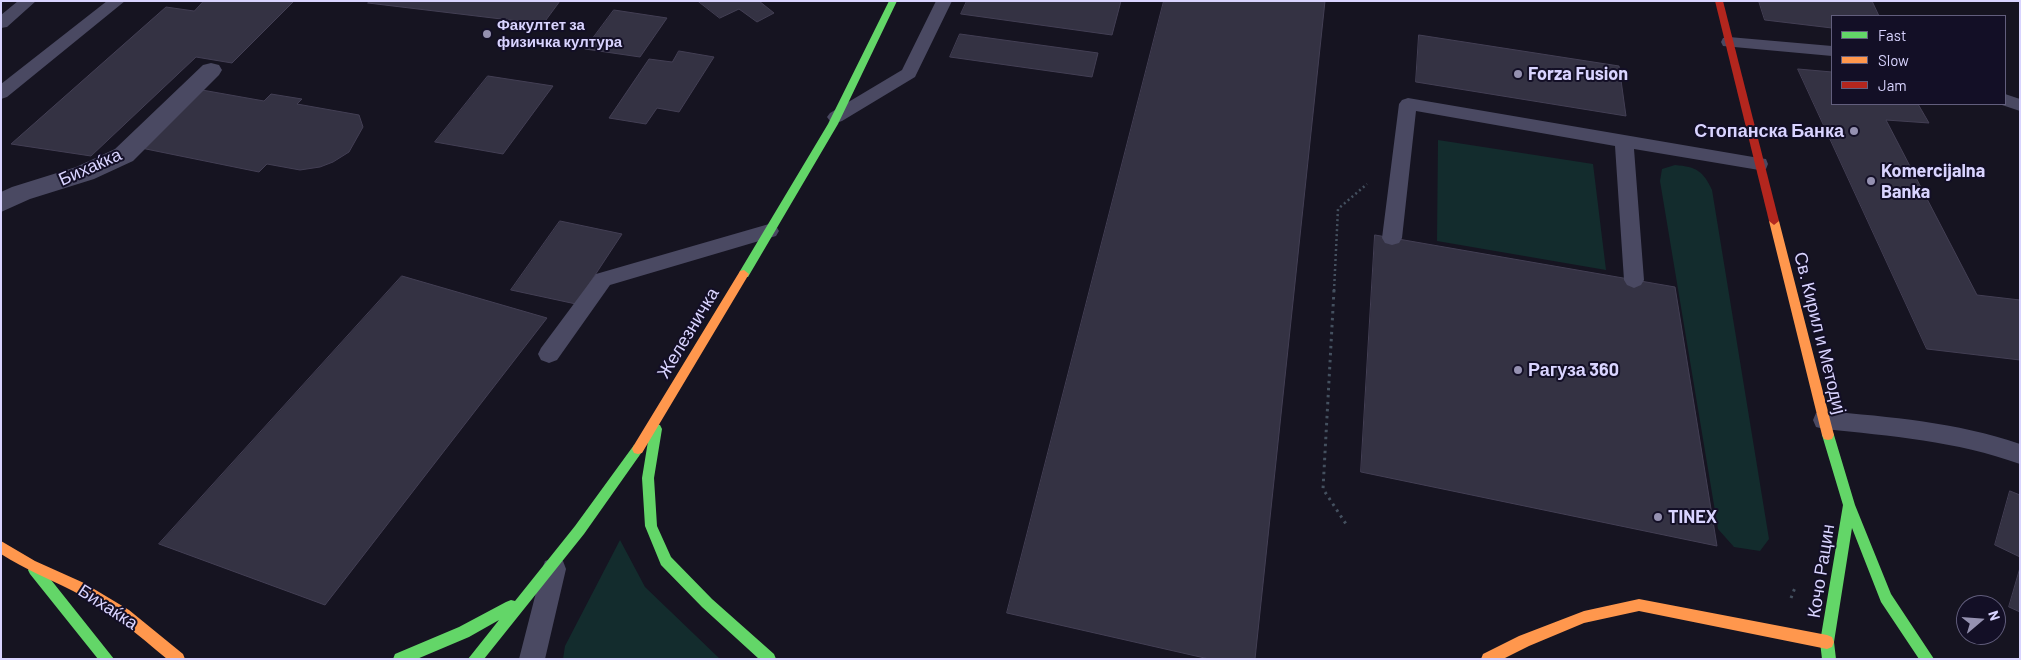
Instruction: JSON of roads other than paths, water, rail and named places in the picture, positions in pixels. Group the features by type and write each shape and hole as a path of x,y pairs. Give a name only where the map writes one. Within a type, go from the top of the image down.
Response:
{"street":[{"name":"Железничка","path":"475,659 555,563 606,496 657,420 836,117 893,1"},
{"name":"Св. Кирил и Методиј","path":"1719,1 1758,164 1824,420 1848,505 1886,598 1926,659"},
{"name":"Бихаќка","path":"1,203 21,194 85,173 124,155 211,70"},
{"path":"657,420 648,478 651,526 666,561 706,603 770,659"},
{"name":"Кочо Рацин","path":"1828,642 1848,505"},
{"name":"Бихаќка","path":"1,547 30,565 79,587 124,614 178,659"},
{"name":"Бихаќка","path":"30,565 107,659"},
{"path":"400,659 464,632 525,598"},
{"path":"1488,659 1524,641 1584,617 1639,605 1828,642 1829,659"}],"lane":[{"path":"1,23 28,1"},
{"path":"1,94 117,1"},
{"path":"836,117 909,73 944,1"},
{"path":"1729,42 1831,51"},
{"path":"2006,100 2020,105"},
{"path":"1392,238 1408,104 1758,164"},
{"path":"1624,141 1634,280"},
{"path":"549,354 604,279 769,231"},
{"path":"1824,420 1931,431 2006,448 2020,454"},
{"path":"532,659 555,563"}],"place":[{"name":"Факултет за физичка култура","path":"487,34"},
{"name":"Forza Fusion","path":"1518,74"},
{"name":"Стопанска Банка","path":"1854,131"},
{"name":"Komercijalna Banka","path":"1871,181"},
{"name":"Рагуза 360","path":"1518,370"},
{"name":"TINEX","path":"1658,517"}]}
